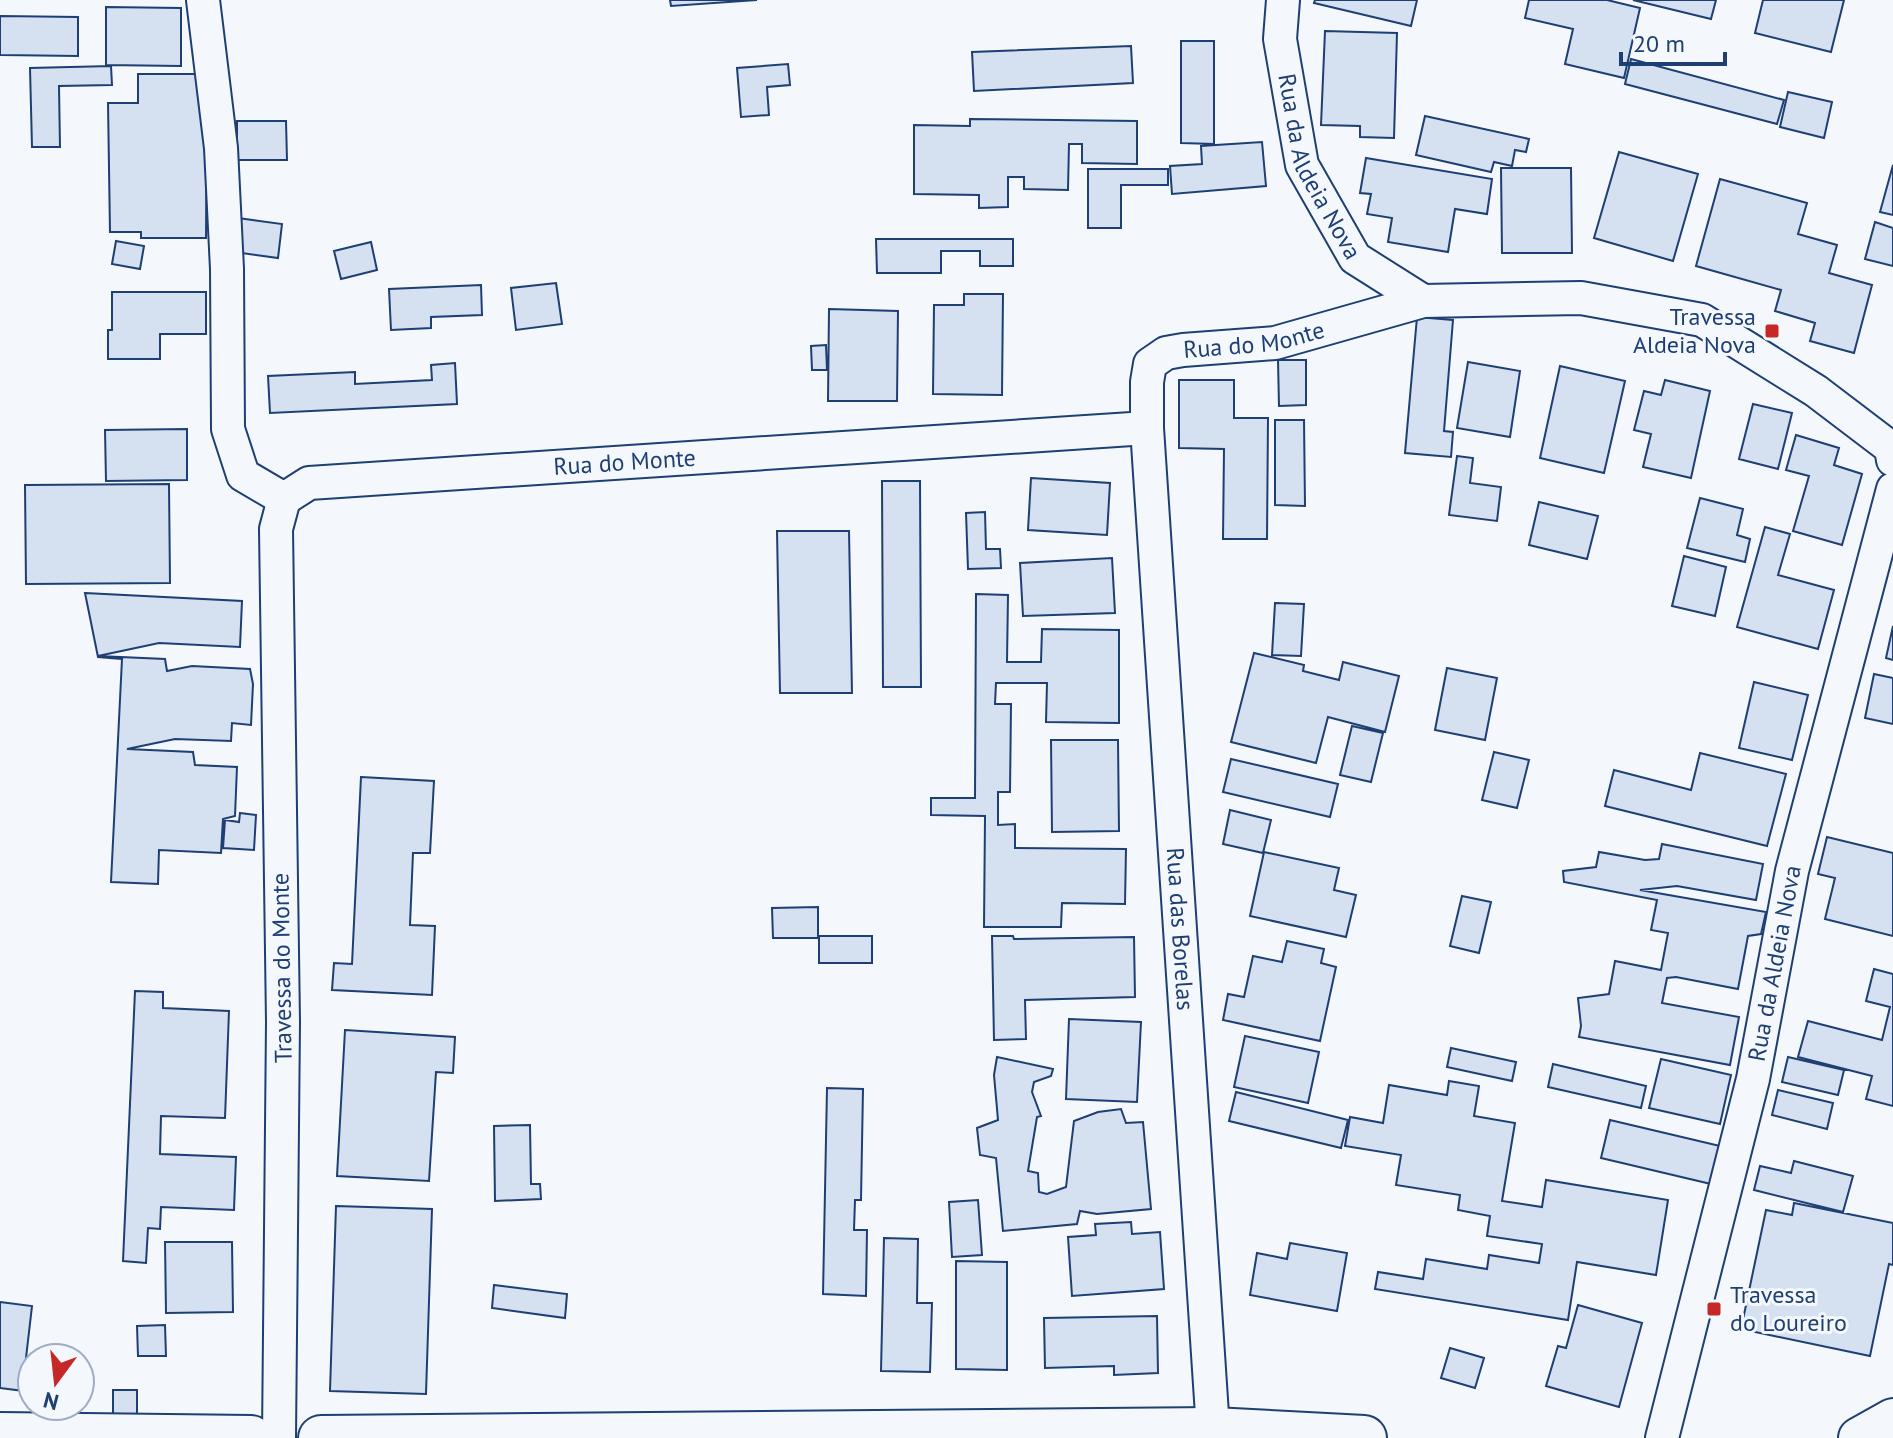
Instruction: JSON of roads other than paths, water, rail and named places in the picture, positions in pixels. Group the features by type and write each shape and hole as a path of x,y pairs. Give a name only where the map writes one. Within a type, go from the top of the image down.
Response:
{"main road":[{"path":"321,1438 942,1436 1213,1430 1364,1438"},
{"path":"0,1435 251,1438"}],"street":[{"path":"203,0 221,148 227,269 228,429 243,475 284,499"},
{"name":"Rua da Aldeia Nova","path":"1283,0 1280,39 1302,165 1355,258 1423,301"},
{"path":"1423,301 1581,298 1702,320 1816,391 1891,448 1893,460"},
{"name":"Rua do Monte","path":"284,499 309,483 1147,428 1150,364 1166,353 1275,343 1423,301"},
{"name":"Rua das Borelas","path":"1147,428 1213,1430"},
{"name":"Rua da Aldeia Nova","path":"1662,1438 1753,1079 1792,871 1893,489"},
{"name":"Travessa do Monte","path":"279,1438 283,1022 276,529 284,499"},
{"path":"1859,1438 1893,1419"}],"place":[{"name":"Travessa Aldeia Nova","path":"1772,331"},
{"name":"Travessa do Loureiro","path":"1714,1309"}]}
